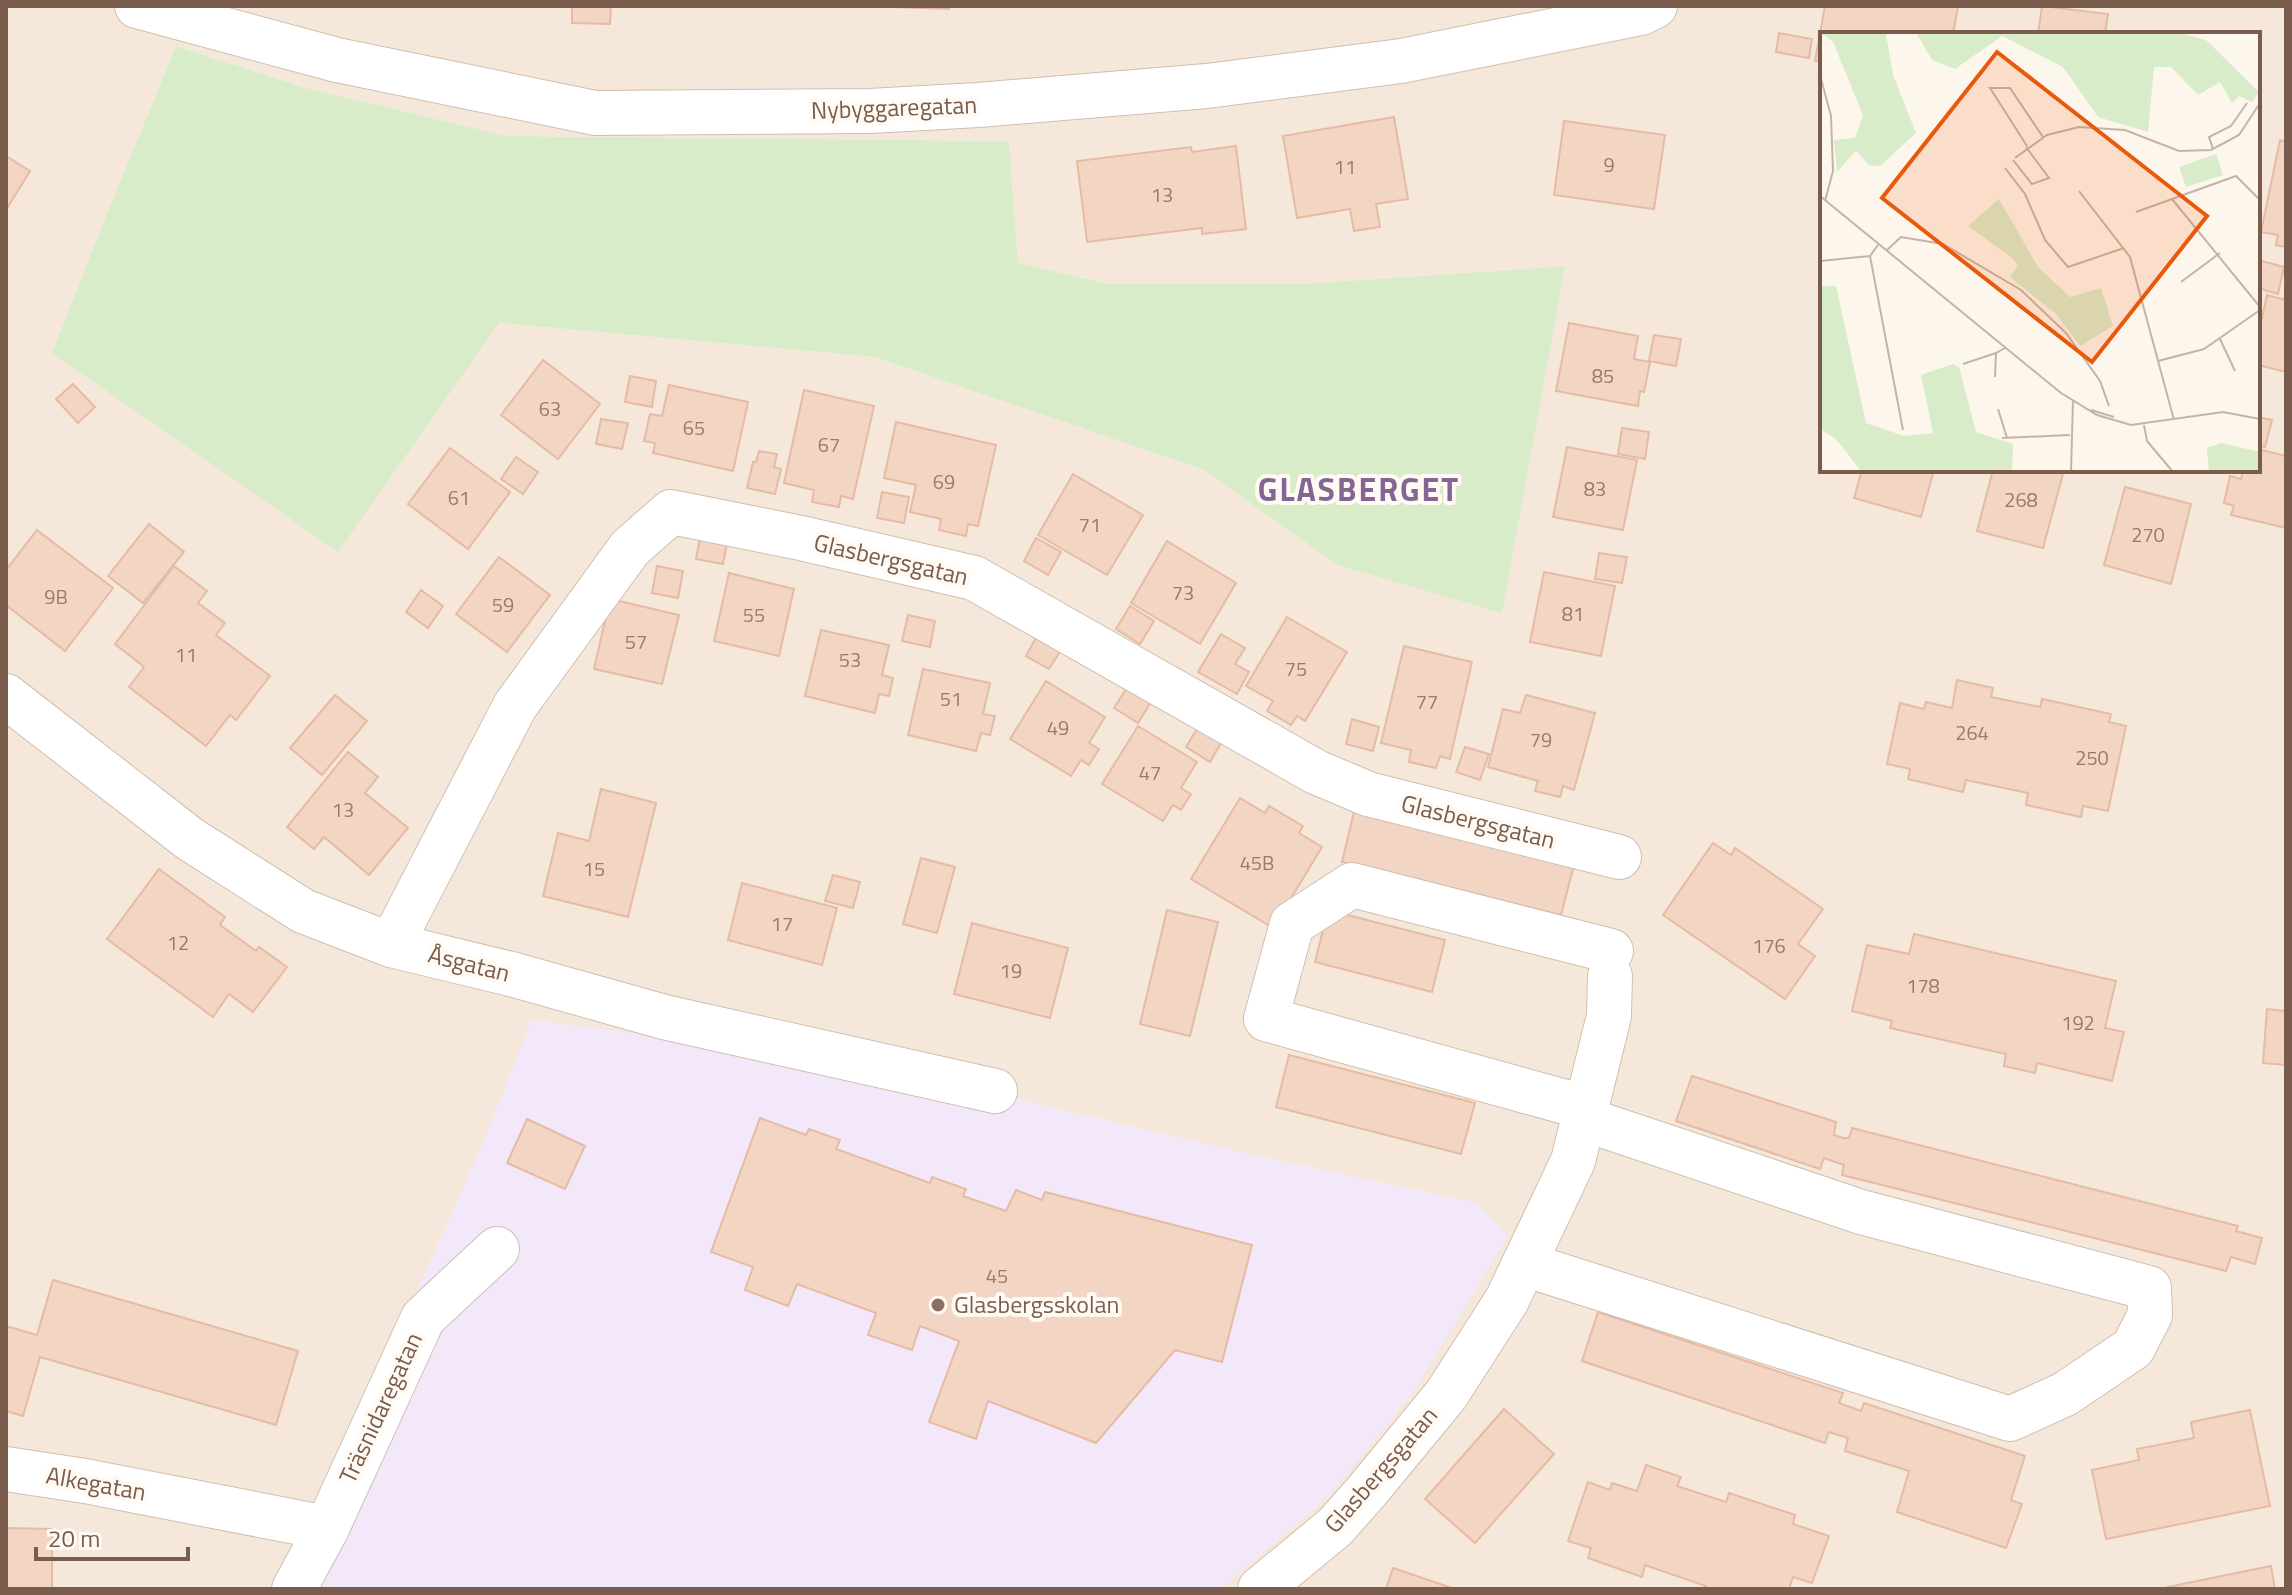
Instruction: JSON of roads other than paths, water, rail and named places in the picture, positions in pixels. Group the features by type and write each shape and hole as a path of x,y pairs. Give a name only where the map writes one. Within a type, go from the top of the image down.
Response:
{"street":[{"name":"Nybyggaregatan","path":"137,6 337,60 595,113 870,111 1207,86 1401,61 1641,13 1655,6"},
{"name":"Glasbergsgatan","path":"391,945 515,706 630,548 671,512 974,578 1344,785 1368,794 1619,857"},
{"name":"Åsgatan","path":"6,696 190,839 303,911 391,945 511,974 664,1017 995,1091"},
{"name":"Glasbergsgatan","path":"1260,1589 1335,1527 1446,1395 1507,1300 1573,1161 1586,1114 1609,1016 1610,964 1352,885 1292,924 1266,1019 1586,1114"},
{"path":"1524,1264 2010,1419 2065,1394 2133,1348 2150,1315 2149,1288 1861,1212 1586,1114"},
{"name":"Träsnidaregatan","path":"294,1589 327,1528 423,1318 497,1249"},
{"name":"Alkegatan","path":"6,1469 85,1481 327,1528"}],"place":[{"name":"Glasbergsskolan","path":"938,1305"}],"district":[{"name":"GLASBERGET","path":"1359,490"}]}
